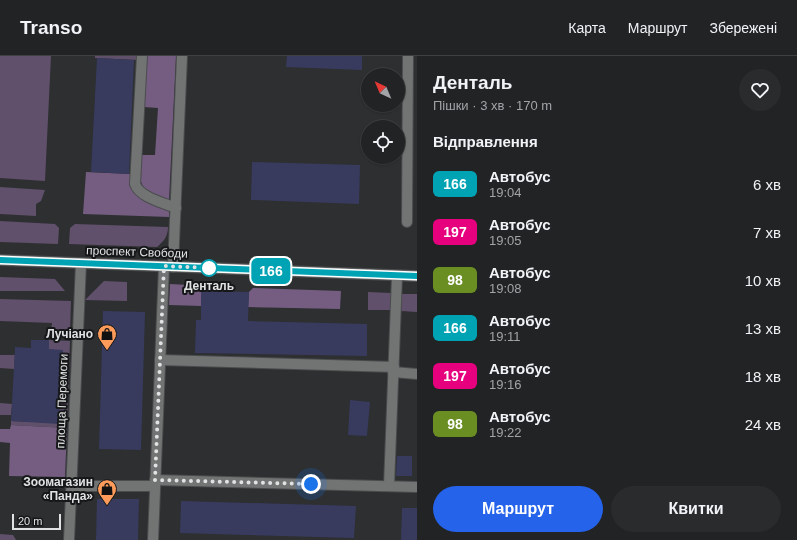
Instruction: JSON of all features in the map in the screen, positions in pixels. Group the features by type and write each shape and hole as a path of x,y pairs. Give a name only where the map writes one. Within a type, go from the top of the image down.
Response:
{"street":[{"path":"142,56 135,184 138,189 145,194 176,208"},
{"path":"153,540 160,360 168,267 176,208 182,56"},
{"path":"407,222 408,56"},
{"name":"проспект Свободи","path":"0,260 417,276"},
{"name":"площа Перемоги","path":"70,540 81,263"},
{"path":"389,486 397,276"},
{"path":"160,360 394,370 417,374"},
{"path":"72,486 155,483 417,487"}],"shaded area":[{"path":"0,56 51,56 45,181 0,178"},
{"path":"95,56 137,56 137,60 95,58"},
{"path":"146,56 176,56 169,201 151,193 146,189 143,186 140,175 141,155 155,155 158,108 144,107"},
{"path":"86,172 131,174 131,187 134,193 169,210 169,217 83,214"},
{"path":"0,187 45,190 41,201 36,204 36,216 0,214"},
{"path":"0,221 55,224 59,228 58,244 0,242"},
{"path":"75,224 168,227 165,238 157,247 69,244 70,228"},
{"path":"0,277 55,279 65,291 0,291"},
{"path":"104,281 127,282 127,301 85,300"},
{"path":"170,284 189,285 201,291 201,306 169,305"},
{"path":"253,288 341,291 340,309 248,307 249,292"},
{"path":"368,292 391,293 391,310 368,310"},
{"path":"402,294 417,294 417,312 401,311"},
{"path":"0,299 71,301 70,332 51,331 52,323 0,321"},
{"path":"49,340 70,341 67,428 11,425 11,421 59,423"},
{"path":"0,355 15,355 14,369 0,368"},
{"path":"0,403 12,404 11,415 0,415"},
{"path":"11,425 67,428 65,477 9,476 10,443 0,442 0,429 10,429"},
{"path":"0,534 13,535 16,540 0,540"}],"building":[{"path":"287,56 362,56 361,70 286,67"},
{"path":"97,58 134,60 129,174 91,172"},
{"path":"252,162 360,165 359,204 251,200"},
{"path":"201,291 249,292 248,321 367,324 367,356 195,353 196,320 201,320"},
{"path":"103,311 145,312 141,450 99,449"},
{"path":"31,340 49,340 49,349 63,350 59,424 11,421 15,347 31,348"},
{"path":"350,400 370,402 367,436 348,435"},
{"path":"397,456 412,456 412,476 396,476"},
{"path":"97,499 139,499 138,540 96,540"},
{"path":"181,501 356,506 354,538 180,533"},
{"path":"402,508 417,508 417,540 401,540"}],"bus line":[{"name":"166","path":"0,260 417,276"}],"place":[{"name":"Денталь","path":"209,268"},
{"name":"Лучіано","path":"107,351"},
{"name":"Зоомагазин «Панда»","path":"107,506"}],"route":[{"path":"209,268 164,266 155,480 311,484"}]}
